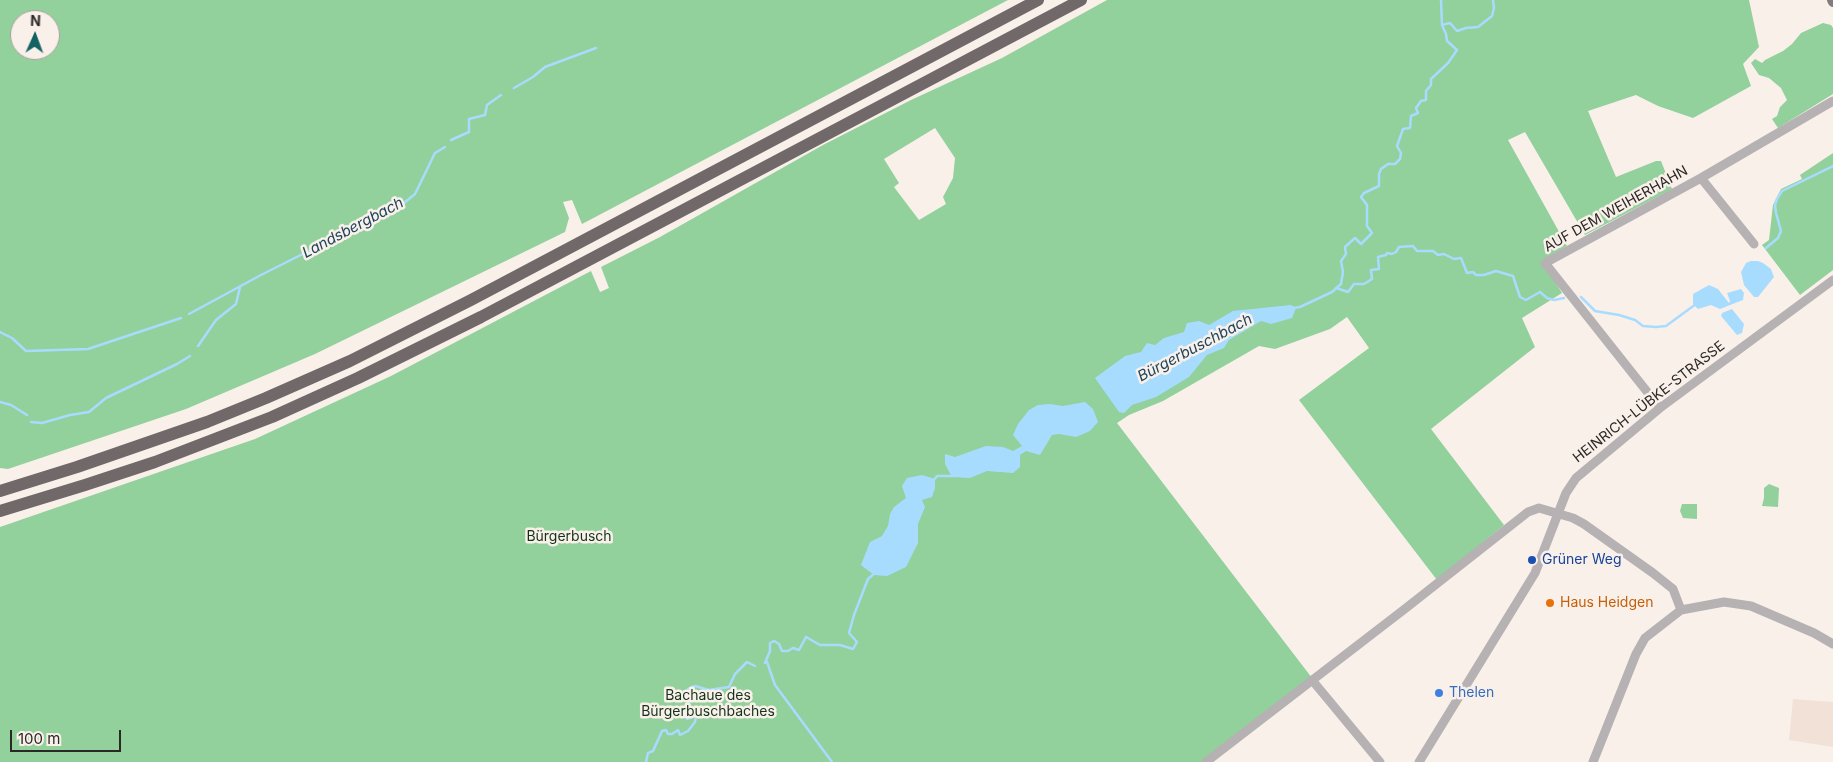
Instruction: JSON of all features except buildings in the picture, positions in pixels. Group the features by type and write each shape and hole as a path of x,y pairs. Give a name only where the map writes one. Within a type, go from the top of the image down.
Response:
{"highway":[{"path":"0,491 86,464 207,422 350,361 489,291 1038,0"},
{"path":"0,511 86,486 172,456 272,416 358,378 481,317 1081,0"}],"street":[{"name":"AUF DEM WEIHERHAHN","path":"1660,408 1545,263 1701,178 1833,101"},
{"path":"1701,178 1754,244"},
{"name":"HEINRICH-LÜBKE-STRASSE","path":"1419,762 1535,573 1566,493 1576,478 1660,408 1833,280"},
{"path":"1206,762 1528,512 1539,508 1558,513 1584,524 1653,573 1673,589 1681,610"},
{"path":"1593,762 1636,654 1645,638 1681,610 1724,602 1751,606 1814,633 1833,644"},
{"path":"1312,680 1380,762"}],"shaded area":[{"path":"1793,699 1833,702 1833,747 1789,740"}],"green space":[{"path":"0,0 1008,0 582,224 572,200 563,202 569,218 565,232 315,354 186,409 8,469 0,468"},
{"name":"Bürgerbusch","path":"1107,0 1749,0 1759,47 1743,64 1751,86 1693,118 1658,106 1636,95 1588,111 1616,177 1656,161 1661,161 1672,189 1585,235 1525,132 1508,140 1567,246 1542,260 1562,293 1522,318 1535,347 1431,429 1504,525 1437,580 1299,400 1369,348 1347,317 1330,329 1275,349 1259,346 1163,401 1129,415 1117,423 1312,678 1202,762 0,762 0,527 255,439 391,376 591,271 600,292 609,288 601,267 660,237 823,145 911,100 1002,58","holes":["935,128 955,158 953,178 943,197 946,204 919,220 894,187 899,183 884,159"]},
{"path":"1823,23 1831,25 1833,28 1833,94 1778,128 1772,119 1777,116 1780,107 1787,100 1781,88 1769,78 1759,75 1751,63 1755,59 1762,63 1783,51 1801,33"},
{"path":"1833,153 1833,270 1800,295 1762,245 1769,240 1773,205 1781,189 1802,179 1800,175"},
{"path":"1769,484 1779,488 1778,507 1762,506 1764,488"},
{"path":"1682,504 1697,504 1697,519 1683,518 1680,511"}],"water":[{"path":"1751,261 1763,263 1771,269 1774,277 1758,297 1754,297 1744,285 1741,272 1746,263"},
{"path":"1709,285 1718,289 1729,303 1727,293 1741,289 1744,293 1743,300 1720,309 1711,305 1698,309 1693,304 1693,294"},
{"path":"1291,305 1296,308 1292,318 1271,324 1261,321 1229,340 1224,348 1207,355 1189,377 1156,397 1132,405 1124,413 1119,412 1095,378 1125,356 1141,352 1147,343 1155,345 1164,338 1184,332 1187,323 1199,321 1209,325 1233,311"},
{"path":"1732,309 1744,324 1742,333 1737,335 1721,316 1722,313"},
{"path":"1085,402 1093,409 1098,422 1090,431 1076,437 1059,434 1052,435 1040,455 1026,451 1020,455 1020,467 1013,473 987,471 970,478 952,477 945,464 945,454 955,457 986,446 1003,447 1013,451 1022,446 1013,435 1018,424 1029,410 1038,405 1063,406"},
{"path":"922,475 935,479 935,488 932,497 922,500 925,507 918,524 918,543 906,567 887,576 874,575 861,565 870,542 882,536 888,526 890,514 894,507 906,498 902,486 907,478"}],"waterway":[{"name":"Bürgerbuschbach","path":"1293,308 1300,307 1332,292 1341,284 1343,272 1341,261 1346,254 1345,247 1355,238 1361,244 1372,233 1367,226 1367,205 1361,197 1364,193 1379,186 1381,169 1388,164 1395,164 1400,159 1401,153 1397,146 1403,129 1410,128 1411,116 1418,113 1416,108 1421,101 1426,100 1426,91 1431,85 1431,79 1448,63 1457,50 1447,41 1442,25 1441,0"},
{"name":"Bürgerbuschbach","path":"1442,25 1450,23 1457,31 1478,27 1492,16 1493,0"},
{"name":"Landsbergbach","path":"514,88 533,77 545,67 596,48"},
{"name":"Landsbergbach","path":"451,140 469,132 469,119 485,115 487,105 501,95"},
{"name":"Landsbergbach","path":"189,314 261,275 404,203 415,194 435,153 445,147"},
{"path":"1766,248 1778,238 1781,231 1775,205 1782,191 1833,166"},
{"path":"1336,288 1348,292 1354,284 1364,284 1372,279 1371,270 1379,269 1378,257 1387,253 1392,254 1399,247 1413,246 1417,251 1433,251 1438,255 1444,254 1454,259 1461,258 1467,273 1473,272 1476,275 1484,275 1496,271 1513,276 1520,297 1526,300 1540,292 1547,298 1554,300 1564,298"},
{"name":"Landsbergbach","path":"198,346 216,320 236,304 240,287"},
{"path":"1581,297 1595,311 1619,315 1635,320 1643,326 1656,327 1666,326 1696,304"},
{"name":"Landsbergbach","path":"0,332 12,338 26,351 88,349 181,318"},
{"name":"Landsbergbach","path":"31,422 42,423 89,412 106,398 190,356"},
{"name":"Landsbergbach","path":"0,402 11,405 27,415"},
{"name":"Bürgerbuschbach","path":"933,481 937,476 954,476"},
{"name":"Bürgerbuschbach","path":"765,663 770,651 770,643 774,641 779,644 782,651 788,651 793,648 799,650 806,637 820,645 840,645 853,649 857,642 849,633 854,615 868,579 876,572"},
{"name":"Bürgerbuschbach","path":"646,762 648,753 653,751 662,731 666,730 668,734 672,734 678,730 680,735 688,731 695,722 696,715 687,719 685,711 689,702 688,689 695,686 709,690 729,687 735,674 747,662 755,666"},
{"path":"767,662 775,685 832,762"}],"place":[{"name":"Grüner Weg","path":"1532,560"},
{"name":"Haus Heidgen","path":"1550,603"},
{"name":"Thelen","path":"1439,693"}],"park label":[{"name":"Bachaue des Bürgerbuschbaches","path":"708,704"}]}
